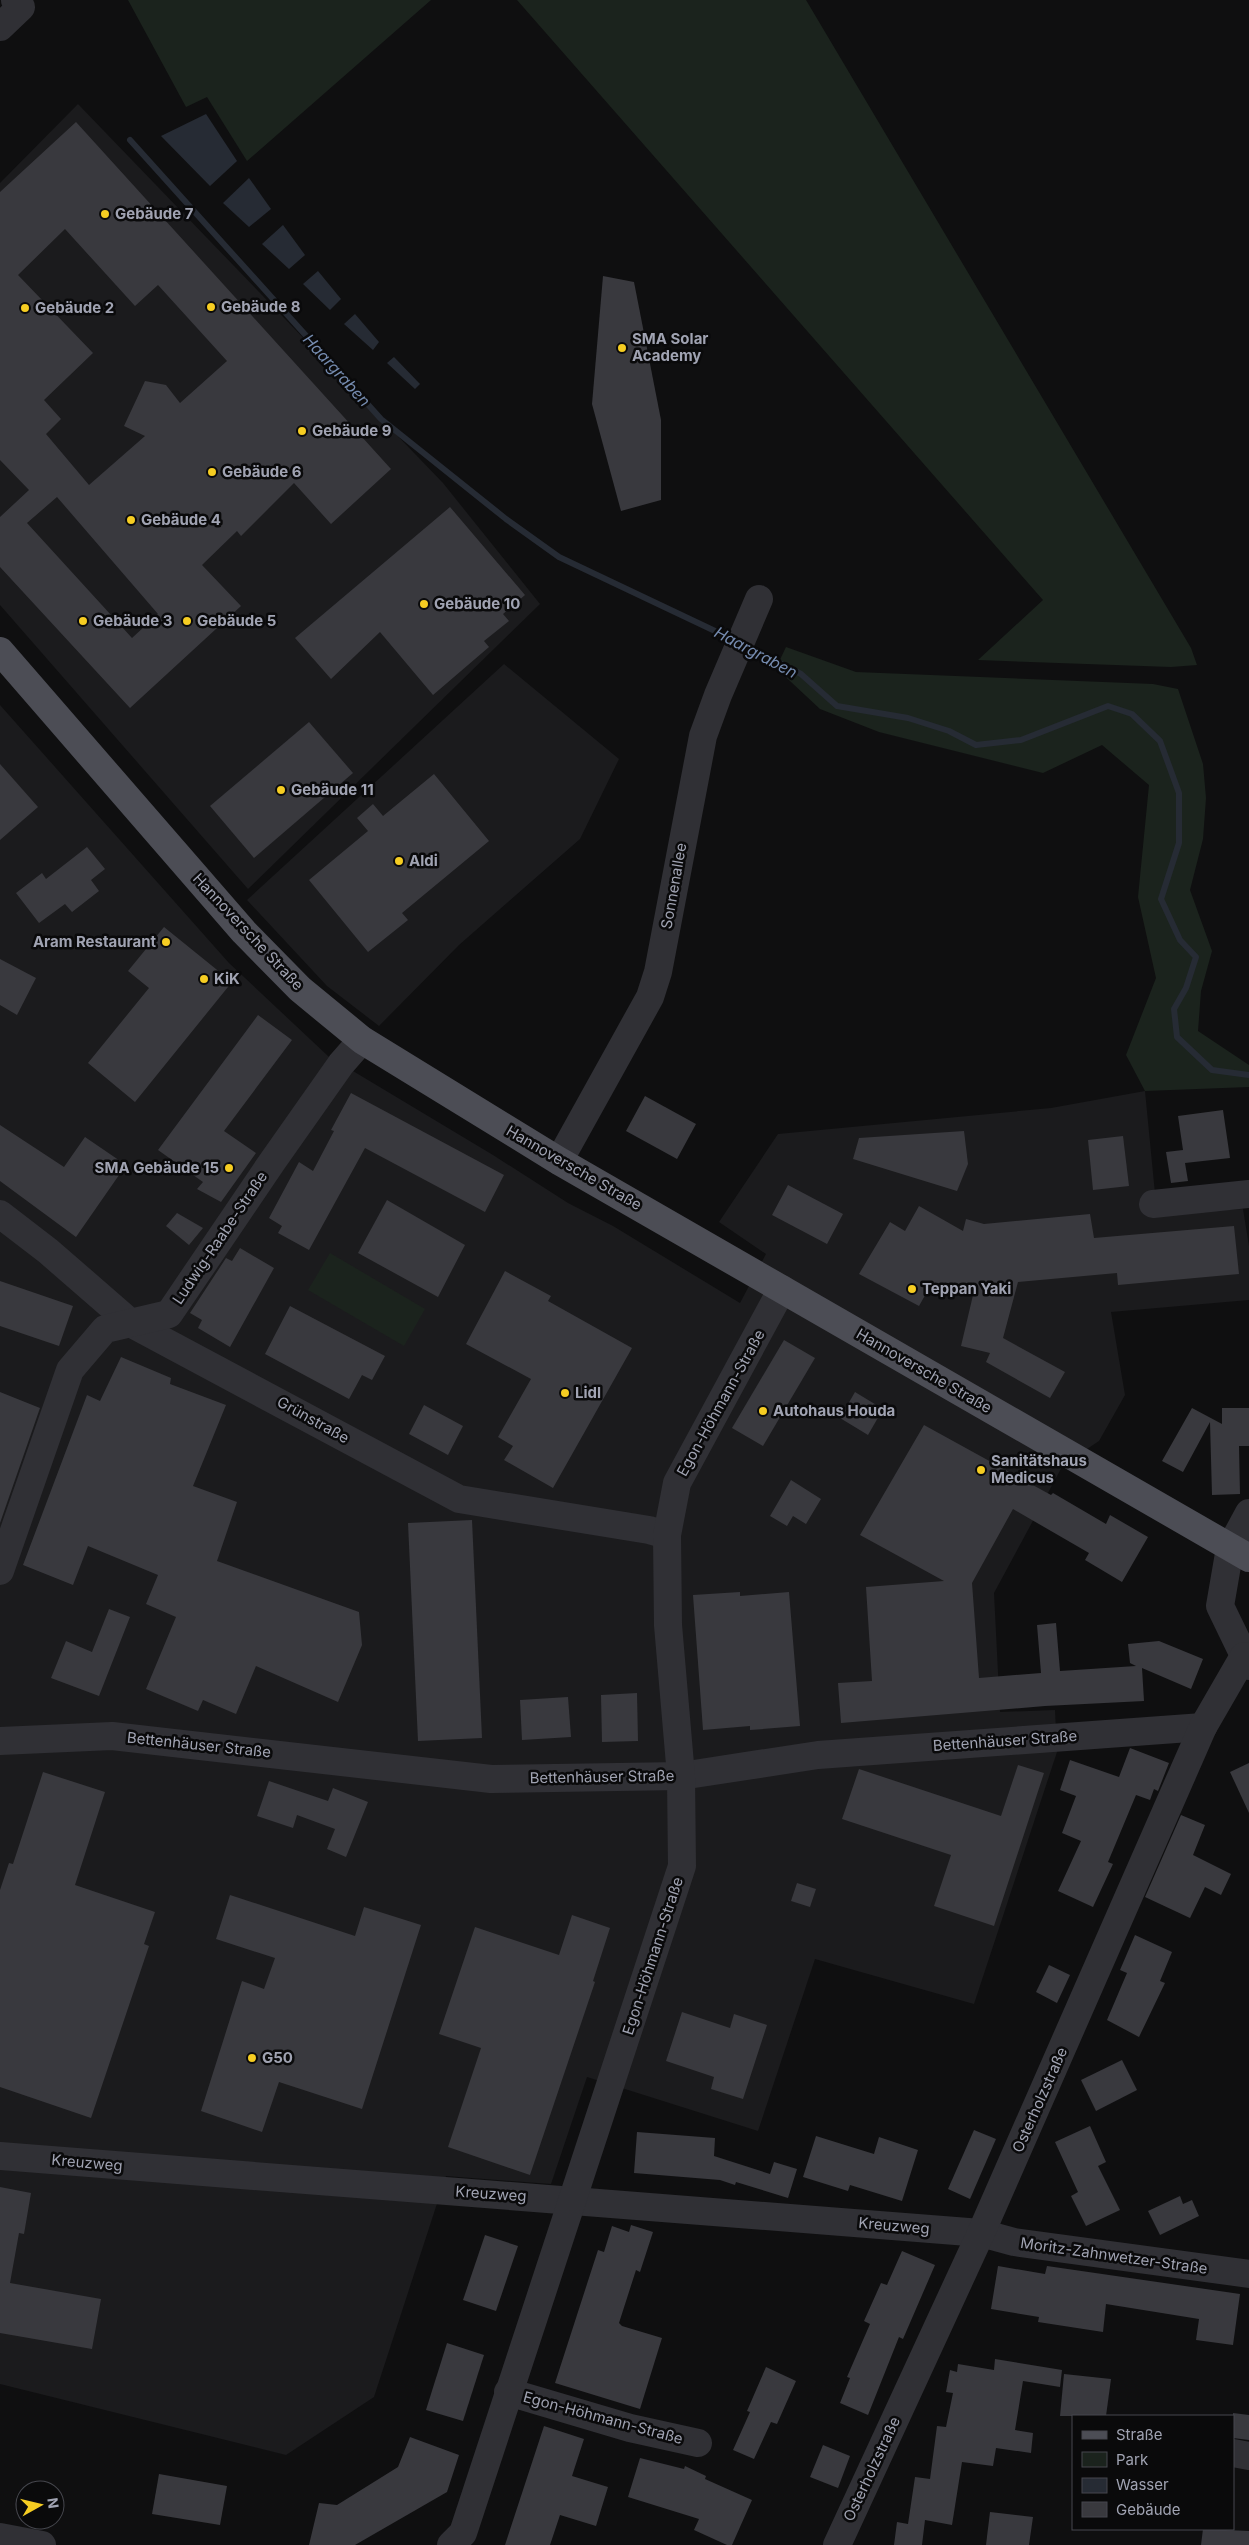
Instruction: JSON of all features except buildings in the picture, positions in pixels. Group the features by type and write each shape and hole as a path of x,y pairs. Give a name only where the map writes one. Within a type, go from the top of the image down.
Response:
{"main road":[{"name":"Hannoversche Straße","path":"0,651 244,932 300,989 362,1040 559,1161 1240,1553"}],"street":[{"path":"0,27 18,4"},
{"name":"Sonnenallee","path":"559,1161 650,997 658,972 703,736 755,611"},
{"name":"Ludwig-Raabe-Straße","path":"0,1572 70,1370 105,1329 169,1314 289,1137 341,1064 362,1040"},
{"path":"1153,1204 1249,1194"},
{"name":"Grünstraße","path":"0,1214 48,1251 132,1324 459,1499 649,1530 667,1535"},
{"name":"Egon-Höhmann-Straße","path":"451,2545 463,2533 682,1866 681,1776 668,1625 667,1535 677,1483 782,1289"},
{"path":"1247,1661 1220,1606 1240,1553 1249,1513"},
{"name":"Osterholzstraße","path":"837,2545 981,2233 1203,1727 1247,1661"},
{"name":"Bettenhäuser Straße","path":"0,1741 112,1736 491,1779 681,1776 818,1754 1203,1727"},
{"name":"Kreuzweg","path":"0,2156 981,2233"},
{"name":"Moritz-Zahnwetzer-Straße","path":"981,2233 1014,2242 1249,2274"},
{"name":"Egon-Höhmann-Straße","path":"508,2392 630,2428 698,2443"},
{"path":"1234,2454 1249,2456"},
{"path":"0,2537 42,2545"}],"shaded area":[{"path":"78,104 443,483 540,604 248,889 0,605 0,183"},
{"path":"504,664 619,759 580,839 459,945 379,1026 327,986 247,900"},
{"path":"0,705 229,963 328,1056 493,1155 568,1203 613,1226 740,1303 766,1254 719,1222 778,1134 1051,1108 1145,1091 1157,1214 1243,1209 1249,1246 1249,1300 1111,1312 1125,1395 1099,1441 1063,1465 994,1593 1000,1712 1055,1710 1057,1752 974,2004 815,1959 758,2131 587,2077 551,2184 446,2176 374,2397 286,2455 0,2384"}],"green space":[{"path":"128,0 431,0 247,161 207,97 186,107"},
{"path":"517,0 806,0 1191,648 1197,665 1171,667 978,660 1043,600"},
{"path":"786,647 856,672 1153,684 1178,689 1203,764 1206,798 1203,839 1190,890 1212,951 1201,991 1198,1031 1249,1065 1249,1087 1145,1091 1126,1055 1156,978 1138,897 1149,785 1102,745 1043,773 879,732 820,709 776,668"},
{"path":"330,1253 425,1309 404,1346 308,1290"}],"water":[{"path":"206,114 237,161 210,186 161,136"},
{"path":"249,178 271,209 249,227 223,203"},
{"path":"283,225 305,255 289,269 262,244"},
{"path":"318,271 341,299 330,310 303,284"},
{"path":"355,314 379,342 373,350 344,324"},
{"path":"394,357 420,384 415,389 387,363"}],"waterway":[{"name":"Haargraben","path":"130,140 381,419 506,519 559,557 734,640"},
{"name":"Haargraben","path":"745,645 801,674 837,706 908,718 949,731 976,745 1021,740 1108,706 1132,714 1160,741 1179,793 1179,843 1161,899 1180,940 1196,957 1186,988 1174,1009 1177,1037 1212,1070 1249,1075"}],"place":[{"name":"Gebäude 7","path":"105,214"},
{"name":"Gebäude 8","path":"211,307"},
{"name":"Gebäude 2","path":"25,308"},
{"name":"SMA Solar Academy","path":"622,348"},
{"name":"Gebäude 9","path":"302,431"},
{"name":"Gebäude 6","path":"212,472"},
{"name":"Gebäude 4","path":"131,520"},
{"name":"Gebäude 10","path":"424,604"},
{"name":"Gebäude 3","path":"83,621"},
{"name":"Gebäude 5","path":"187,621"},
{"name":"Gebäude 11","path":"281,790"},
{"name":"Aldi","path":"399,861"},
{"name":"Aram Restaurant","path":"166,942"},
{"name":"KiK","path":"204,979"},
{"name":"SMA Gebäude 15","path":"229,1168"},
{"name":"Teppan Yaki","path":"912,1289"},
{"name":"Lidl","path":"565,1393"},
{"name":"Autohaus Houda","path":"763,1411"},
{"name":"Sanitätshaus Medicus","path":"981,1470"},
{"name":"G50","path":"252,2058"}]}
